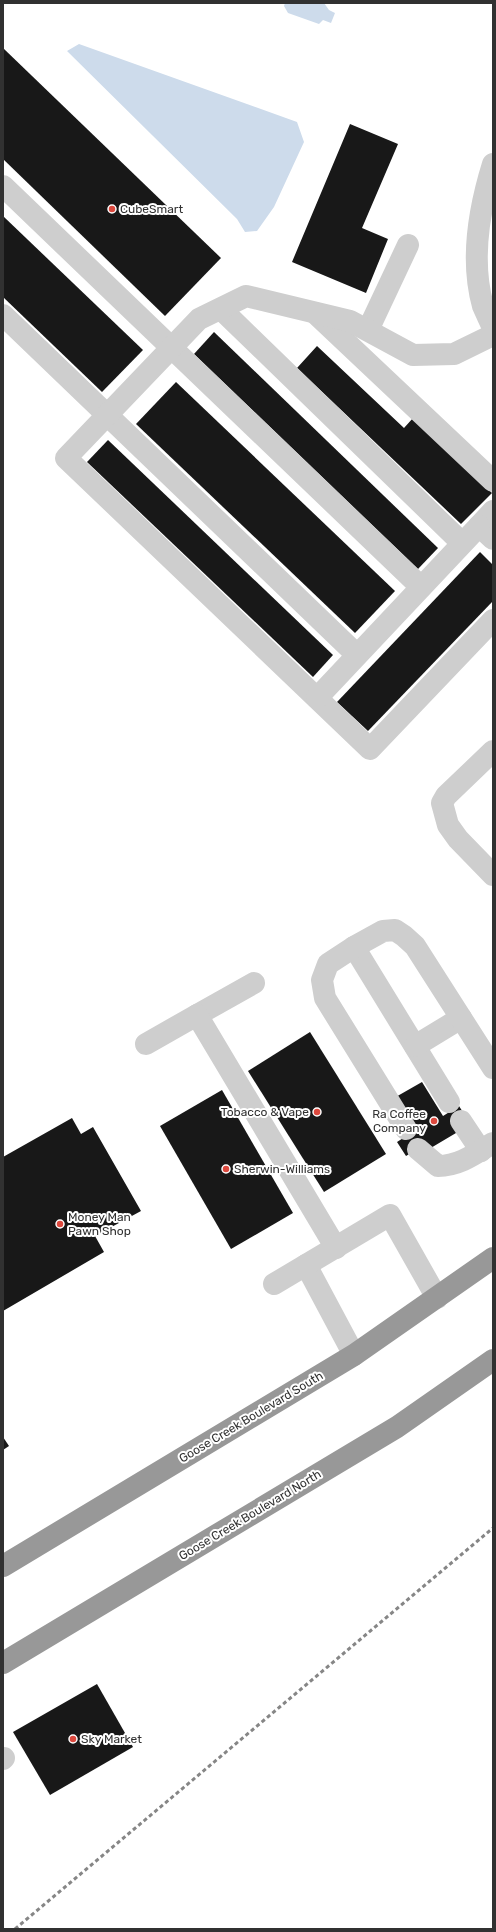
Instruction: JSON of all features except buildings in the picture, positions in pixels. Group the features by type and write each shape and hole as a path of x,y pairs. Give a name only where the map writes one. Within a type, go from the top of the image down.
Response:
{"highway":[{"name":"Goose Creek Boulevard South","path":"3,1566 354,1355 493,1258"},
{"name":"Goose Creek Boulevard North","path":"3,1663 397,1427 493,1360"}],"street":[{"path":"493,164 483,197 478,237 478,273 483,306 493,328"},
{"path":"3,186 421,587"},
{"path":"368,330 408,245"},
{"path":"493,335 454,354 413,355 350,321 246,296 199,319 66,458 370,749 493,620"},
{"path":"221,309 462,543"},
{"path":"314,312 493,481"},
{"path":"3,315 357,655"},
{"path":"317,698 462,543 488,525"},
{"path":"493,751 446,796 442,803 448,824 458,839 493,875"},
{"path":"406,1129 325,998 322,980 328,964 354,947 383,932 395,930 415,946 493,1068"},
{"path":"354,947 449,1102"},
{"path":"146,1044 254,983"},
{"path":"197,1015 336,1248"},
{"path":"415,1046 461,1018"},
{"path":"418,1149 438,1166 450,1166 487,1147 461,1121"},
{"path":"274,1284 390,1215 437,1298"},
{"path":"306,1265 354,1355"}],"water":[{"path":"285,3 324,3 329,10 335,13 331,23 323,20 319,24 288,13 284,6"},
{"path":"79,44 297,122 304,142 274,207 257,231 245,232 237,219 67,51"}],"railway":[{"path":"15,1929 493,1528"}],"place":[{"name":"CubeSmart","path":"112,209"},
{"name":"Tobacco & Vape","path":"317,1112"},
{"name":"Ra Coffee Company","path":"434,1121"},
{"name":"Sherwin-Williams","path":"226,1169"},
{"name":"Money Man Pawn Shop","path":"60,1224"},
{"name":"Sky Market","path":"73,1739"}]}
